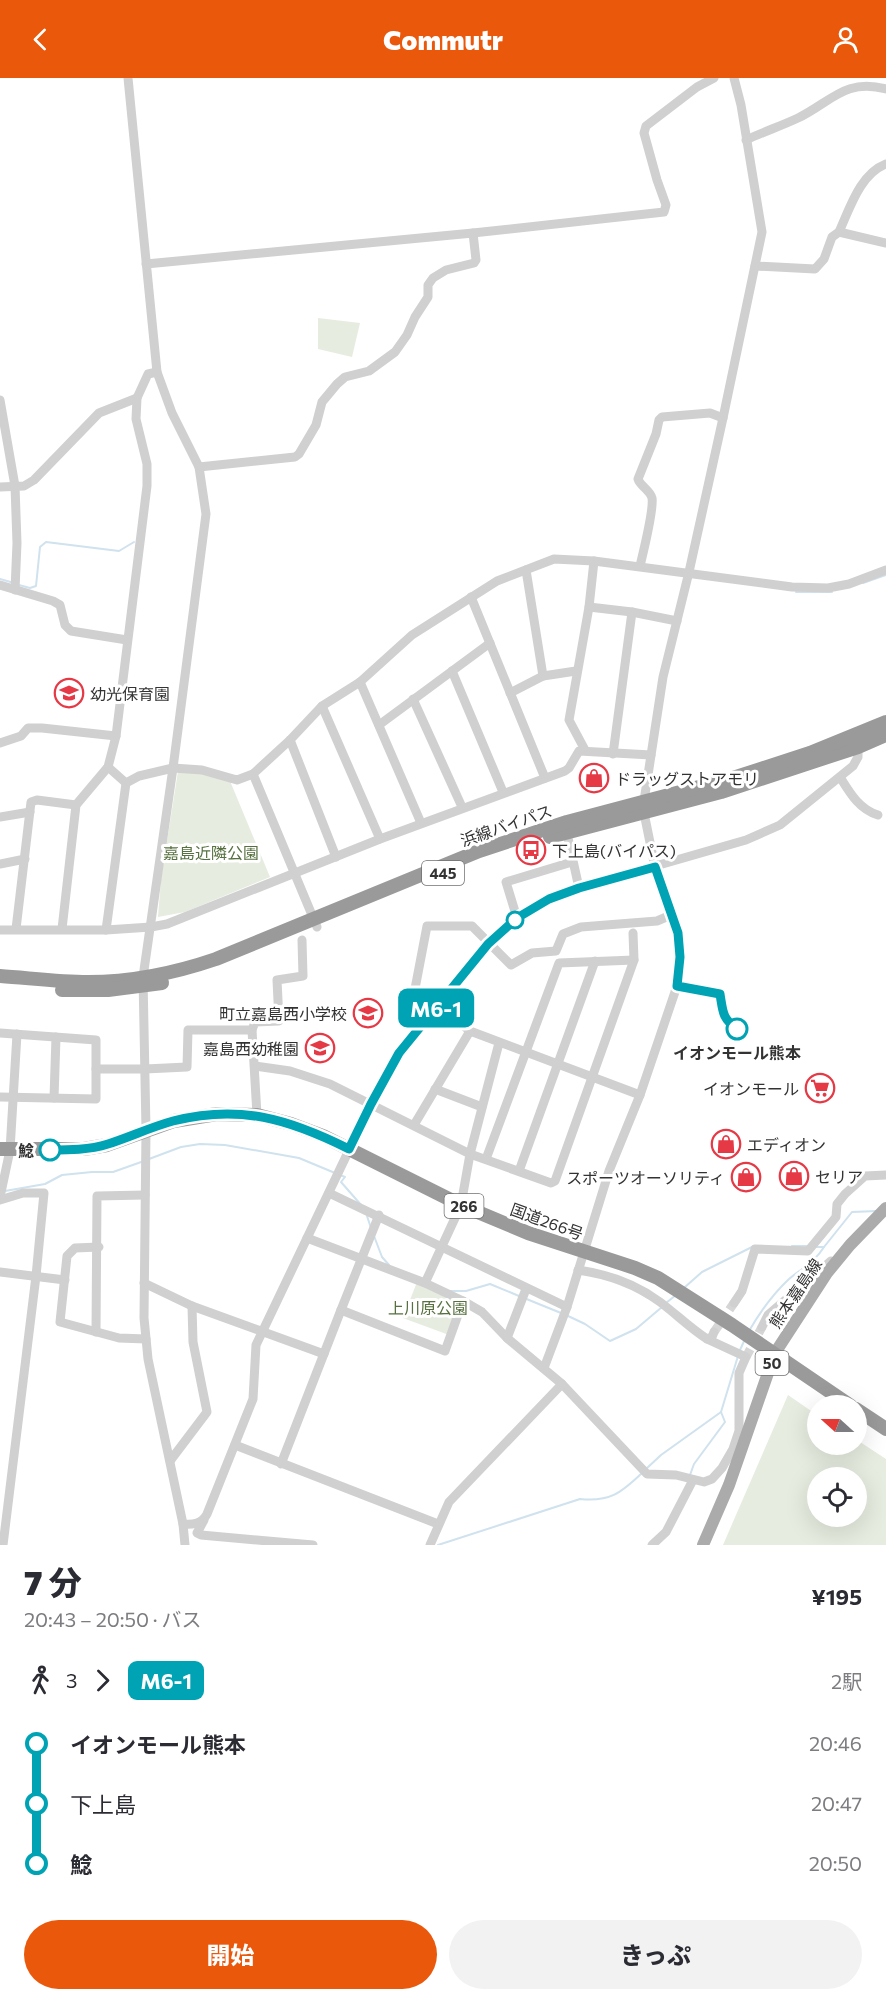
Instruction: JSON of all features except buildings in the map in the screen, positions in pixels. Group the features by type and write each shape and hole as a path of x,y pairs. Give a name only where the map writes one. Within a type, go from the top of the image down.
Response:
{"highway":[{"name":"浜線バイパス","path":"857,741 886,722"},
{"name":"浜線バイパス","path":"0,985 80,991 189,977 226,965 315,923 566,827 644,807 721,792 857,741 886,735"},
{"name":"浜線バイパス","path":"0,976 91,982 143,982"},
{"name":"国道266号","path":"5,1149 84,1149 107,1145 174,1121 217,1114 257,1115 323,1136 461,1205 528,1233 635,1268 657,1278 775,1353 835,1395"},
{"path":"867,1416 886,1429"}],"main road":[{"name":"熊本嘉島線","path":"703,1545 729,1485 775,1353 821,1282 850,1245 886,1208"}],"street":[{"path":"128,78 158,372 172,413 199,467 206,514 143,982 146,1339 148,1359 183,1524 185,1545"},
{"path":"146,264 473,233 664,212 666,205 644,133 646,126 697,87 714,78"},
{"path":"544,1368 567,1307 609,1171 640,1095 677,986 679,940 655,867 644,807 663,677 689,572 762,232 741,105 734,78"},
{"path":"746,140 800,117 850,82 886,88"},
{"path":"755,266 815,269 825,259 832,237 839,232 870,173 886,164"},
{"path":"839,232 886,243"},
{"path":"199,467 296,457 316,425 322,402 337,384 345,377 369,372 395,352 428,297 428,285 433,278 446,270 474,263 476,260 473,233"},
{"path":"62,929 76,805 108,767 116,736 147,486 147,464 136,419 137,398 148,374 158,372"},
{"path":"0,487 24,486 34,480 99,413 137,398"},
{"path":"0,400 15,486 17,543 15,590"},
{"path":"640,566 648,533 652,499 638,479 656,434 659,420 662,417 710,413 723,418"},
{"path":"126,783 139,776 173,768 202,770 237,780 253,774 322,706 360,682 411,635 497,581 554,559 640,566 792,587 828,588 849,584 886,570"},
{"path":"585,750 570,720 576,671 589,607 594,561"},
{"path":"526,570 543,676"},
{"path":"0,585 60,605 65,625 71,631 127,640"},
{"path":"471,597 545,778"},
{"path":"589,607 632,612 677,621"},
{"path":"613,754 632,612"},
{"path":"379,724 490,643"},
{"path":"452,671 503,792"},
{"path":"510,693 543,676 576,671"},
{"path":"360,682 421,823"},
{"path":"412,699 462,807"},
{"path":"322,706 380,839"},
{"path":"0,743 21,736 28,728 116,736"},
{"path":"290,740 336,857"},
{"path":"313,1545 197,1533 253,1399 256,1380 255,1352 262,1331 371,1104 399,1053 488,944 517,918 536,905 579,888 746,840 780,825 856,762 857,741"},
{"path":"0,930 106,930 167,924 462,807 545,778 569,768 577,753 585,750 613,754 651,755"},
{"path":"108,767 126,783"},
{"path":"253,774 315,923"},
{"path":"840,777 863,808 878,815"},
{"path":"106,930 126,783"},
{"path":"16,929 32,802 37,800 76,805"},
{"path":"0,817 30,812"},
{"path":"566,827 579,888"},
{"path":"0,864 25,859"},
{"path":"517,918 506,882 572,862"},
{"path":"640,1095 470,1031 438,1006 414,993 427,926 472,926 511,965 532,952 556,951 563,933 581,927 657,921 671,915"},
{"path":"255,1066 290,1071 330,1084 470,1154 551,1183 555,1180 634,960 633,933"},
{"path":"257,1115 252,1030 255,1022 279,1021 277,980 303,976 302,940"},
{"path":"486,1159 559,963 634,960"},
{"path":"519,1171 595,962"},
{"path":"96,1069 145,1070 187,1067 188,1030 252,1030"},
{"path":"414,1125 470,1031"},
{"path":"0,1033 96,1040 96,1100 0,1097"},
{"path":"3,1545 44,1193 23,1193 0,1198 13,1098 17,1034"},
{"path":"54,1098 56,1037"},
{"path":"425,1284 461,1205 470,1154 499,1043"},
{"path":"435,1089 482,1107"},
{"path":"734,1304 742,1292 755,1249 808,1251 836,1217 837,1204 844,1194 865,1176 886,1174"},
{"path":"328,1193 379,1215 526,1289 567,1307"},
{"path":"96,1332 99,1247 97,1196 145,1195"},
{"path":"281,1464 379,1215"},
{"path":"307,1238 425,1284 482,1312 507,1338 562,1384 647,1474 676,1475 704,1482 712,1479 722,1468 733,1449 739,1431 740,1373 746,1357 711,1336 686,1325 658,1300 628,1284 600,1273 578,1270"},
{"path":"762,1327 768,1315 850,1245"},
{"path":"99,1247 75,1248 67,1256 60,1322 119,1338 146,1339"},
{"path":"0,1272 65,1280"},
{"path":"144,1283 192,1306 324,1354"},
{"path":"507,1338 526,1289"},
{"path":"341,1310 445,1351 463,1301"},
{"path":"170,1461 207,1412 193,1342 192,1306"},
{"path":"429,1545 449,1502 562,1384"},
{"path":"235,1445 438,1524"},
{"path":"652,1545 666,1532 693,1480"},
{"path":"183,1524 192,1525 204,1520"}],"green space":[{"path":"318,318 360,323 352,357 318,349"},
{"name":"嘉島近隣公園","path":"178,771 202,773 230,781 270,877 185,912 158,917 161,880"},
{"name":"上川原公園","path":"417,1282 463,1302 449,1335 403,1318"},
{"path":"788,1395 807,1408 807,1455 867,1455 867,1447 886,1459 886,1545 723,1545"}],"waterway":[{"path":"19,585 30,588 36,586 40,547 46,542 119,551 134,542"},
{"path":"863,583 886,575"},
{"path":"0,579 14,583"},
{"path":"796,592 832,592"},
{"path":"149,1159 181,1147 200,1144 225,1145 299,1158 335,1173"},
{"path":"5,1191 45,1184 62,1175 113,1172 144,1161"},
{"path":"340,1175 345,1177 341,1182 362,1206"},
{"path":"816,1247 824,1247 852,1212 877,1211"},
{"path":"367,1216 371,1228"},
{"path":"374,1236 382,1257 389,1265"},
{"path":"685,1287 702,1272 754,1246"},
{"path":"792,1246 808,1246"},
{"path":"749,1331 762,1310 778,1291 812,1261 824,1247"},
{"path":"450,1291 466,1291 490,1284 519,1296"},
{"path":"666,1303 676,1295"},
{"path":"524,1298 561,1313"},
{"path":"566,1315 585,1324 610,1341 636,1329 662,1307"},
{"path":"740,1350 745,1339"},
{"path":"646,1469 661,1455 721,1412 738,1356"},
{"path":"690,1475 694,1464 725,1422 721,1412"},
{"path":"438,1545 580,1499 599,1499 614,1495 642,1473"}],"tunnel":[{"path":"714,1332 734,1303"},
{"path":"746,1357 762,1327"}],"bus line":[{"name":"M6-1","path":"50,1150 84,1149 107,1145 174,1121 217,1114 257,1115 291,1124 349,1149 399,1053 488,944 517,918 549,899 579,888 655,867 678,933 680,957 677,986 720,994 726,1021 737,1029"}],"place":[{"name":"幼光保育園","path":"69,693"},
{"name":"ドラッグストアモリ","path":"594,778"},
{"name":"下上島(バイパス)","path":"531,850"},
{"name":"町立嘉島西小学校","path":"368,1013"},
{"name":"イオンモール熊本","path":"737,1029"},
{"name":"嘉島西幼稚園","path":"320,1048"},
{"name":"イオンモール","path":"820,1088"},
{"name":"エディオン","path":"726,1144"},
{"name":"鯰","path":"50,1150"},
{"name":"セリア","path":"794,1176"},
{"name":"スポーツオーソリティ","path":"746,1177"}]}
